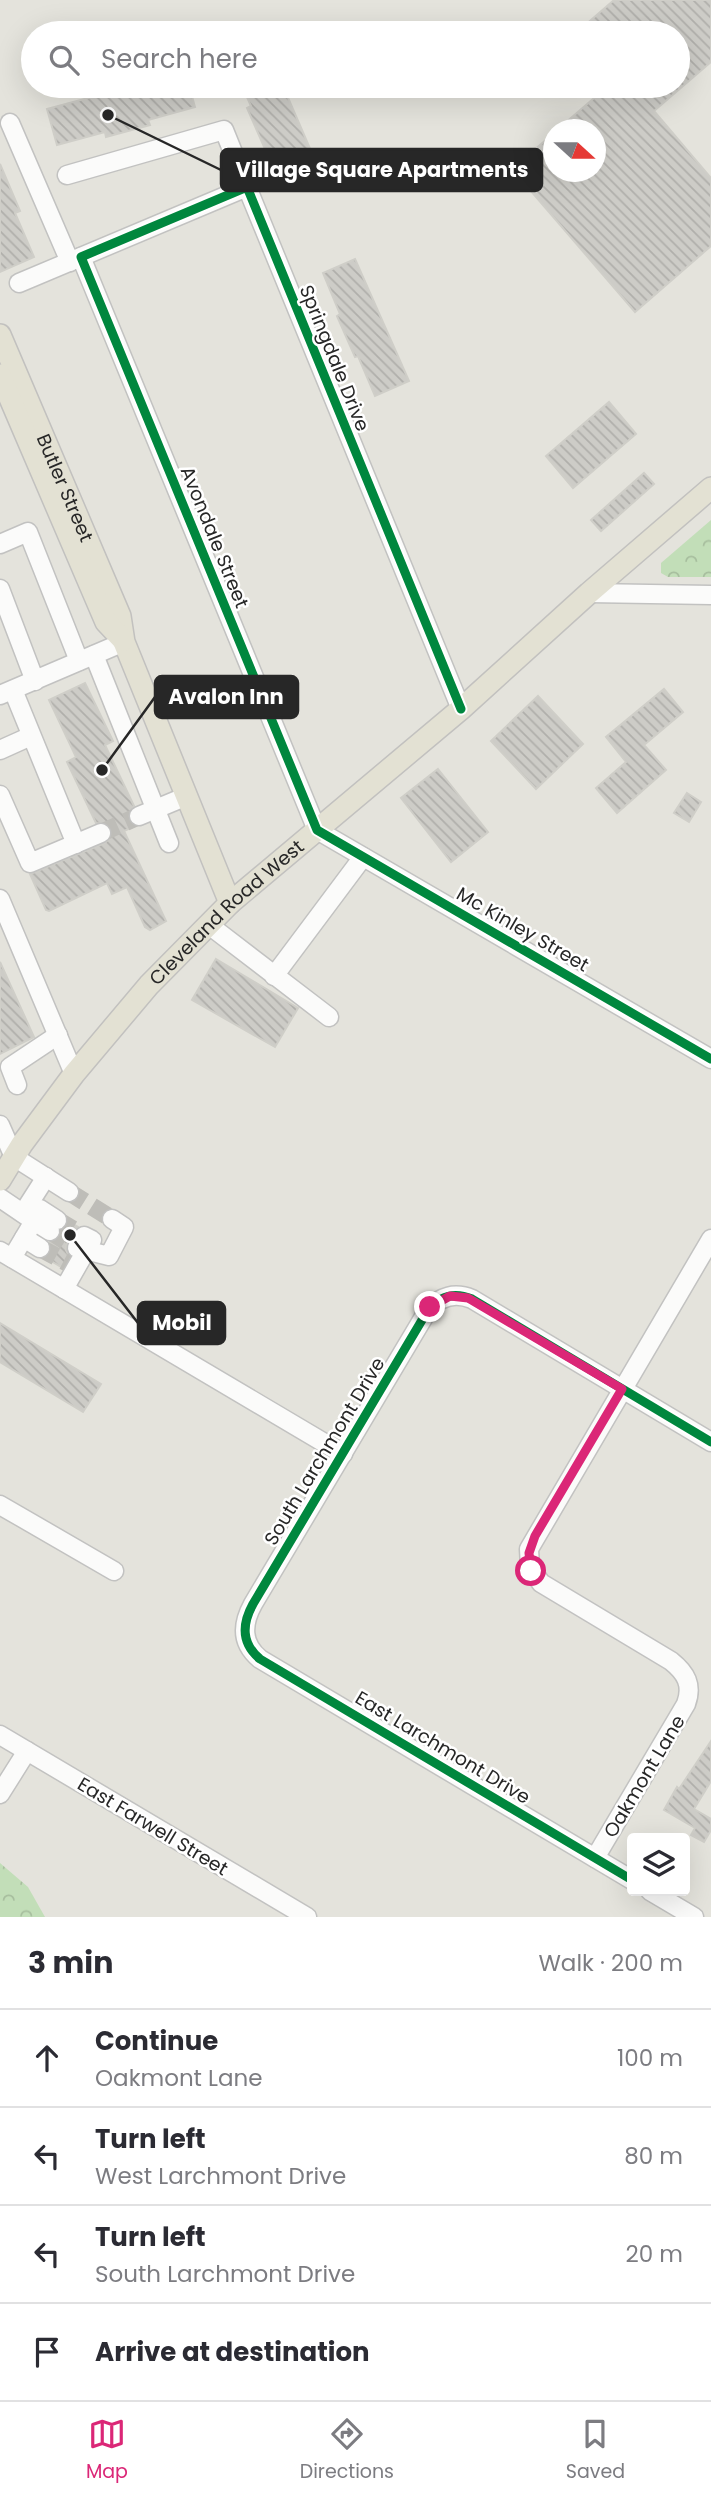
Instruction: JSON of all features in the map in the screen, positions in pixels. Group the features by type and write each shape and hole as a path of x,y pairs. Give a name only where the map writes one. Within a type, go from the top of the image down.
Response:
{"main road":[{"name":"Butler Street","path":"0,335 120,616 124,642 230,904"},
{"name":"Butler Street","path":"0,374 106,622 124,642"},
{"name":"Cleveland Road West","path":"0,1180 74,1074 149,985 230,904 461,709 589,593 711,488"}],"street":[{"name":"Avondale Street","path":"10,123 75,259 317,830"},
{"name":"Springdale Drive","path":"67,175 224,130 351,446 461,709"},
{"path":"19,283 247,187"},
{"path":"0,544 28,532 86,658 147,813 169,843"},
{"path":"0,589 35,681"},
{"path":"589,593 711,595"},
{"path":"76,844 30,736 6,693 124,642"},
{"path":"0,750 30,736"},
{"path":"0,795 30,863 101,833"},
{"path":"147,813 187,796"},
{"name":"Mc Kinley Street","path":"317,830 711,1059"},
{"path":"274,976 363,857"},
{"path":"0,898 8,938 58,1035 74,1074"},
{"path":"209,925 328,1017"},
{"path":"17,1085 10,1067 58,1035"},
{"path":"0,1125 14,1157 69,1192"},
{"path":"46,1177 28,1217 24,1238 6,1254 343,1454"},
{"path":"0,1198 28,1217 54,1225"},
{"path":"64,1289 78,1253 109,1256 118,1223"},
{"path":"24,1238 40,1248"},
{"name":"Oakmont Lane","path":"595,1858 682,1712 689,1696 688,1680 678,1666 548,1588 536,1578 530,1567 529,1553 535,1536 711,1239"},
{"name":"South Larchmont Drive","path":"245,1635 249,1611 428,1310 439,1300 450,1296 472,1299 622,1389"},
{"path":"622,1389 711,1442"},
{"path":"0,1505 114,1571"},
{"name":"East Larchmont Drive","path":"245,1635 250,1648 260,1659 627,1877"},
{"name":"East Farwell Street","path":"0,1735 307,1917"},
{"path":"0,1794 27,1751"},
{"path":"658,1896 694,1917"}],"green space":[{"path":"711,520 711,577 668,577 661,573 661,563"},
{"path":"0,1863 28,1887 45,1917 0,1917"}],"building":[{"path":"614,0 711,0 711,62 690,80 690,21 590,21"},
{"path":"88,98 192,98 195,107 148,120 150,125 106,137 105,132 57,145 47,109"},
{"path":"247,98 288,98 321,174 286,189 247,108 251,106"},
{"path":"594,98 669,98 654,111 711,178 711,246 635,312 512,169 543,142 543,182 606,182 606,119 570,119"},
{"path":"0,164 20,211 15,213 34,257 0,272"},
{"path":"355,259 409,381 375,396 337,316 340,314 323,273"},
{"path":"609,402 636,434 573,488 546,456"},
{"path":"644,473 654,484 601,531 591,520"},
{"path":"85,683 113,741 105,745 134,806 128,815 129,821 135,826 124,831 166,921 150,930 145,927 127,887 112,894 107,883 49,911 46,910 30,874 105,843 112,835 112,829 107,824 96,823 67,762 76,757 49,700"},
{"path":"664,689 683,712 644,745 666,770 617,813 596,788 626,762 606,737"},
{"path":"538,696 583,744 536,789 491,741"},
{"path":"438,769 488,832 451,862 401,798"},
{"path":"687,793 701,802 689,822 674,813"},
{"path":"216,959 298,1008 275,1047 192,1000"},
{"path":"0,962 34,1037 0,1054"},
{"path":"68,1221 78,1227 66,1245 69,1256 63,1268 46,1258 51,1249 50,1242 59,1238"},
{"path":"0,1323 101,1384 83,1412 0,1362"},
{"path":"711,1741 711,1781 694,1809 711,1819 711,1830 704,1842 691,1835 695,1828 664,1810 677,1787 679,1789"}],"tunnel":[{"path":"101,833 139,816"},
{"path":"69,1192 112,1219"},
{"path":"57,1220 84,1236"},
{"path":"50,1231 77,1248"},
{"path":"40,1248 68,1263"}],"cycle path":[{"path":"461,709 247,187 81,257 317,830 711,1059"},
{"path":"627,1877 260,1659 249,1646 245,1626 253,1604 428,1310 443,1299 454,1296 472,1299 711,1442"}],"place":[{"name":"Village Square Apartments","path":"108,115"},
{"name":"Avalon Inn","path":"102,770"},
{"name":"Mobil","path":"70,1235"}],"route":[{"path":"430,1307 450,1296 472,1299 622,1389 535,1536 529,1553 531,1571"}]}
